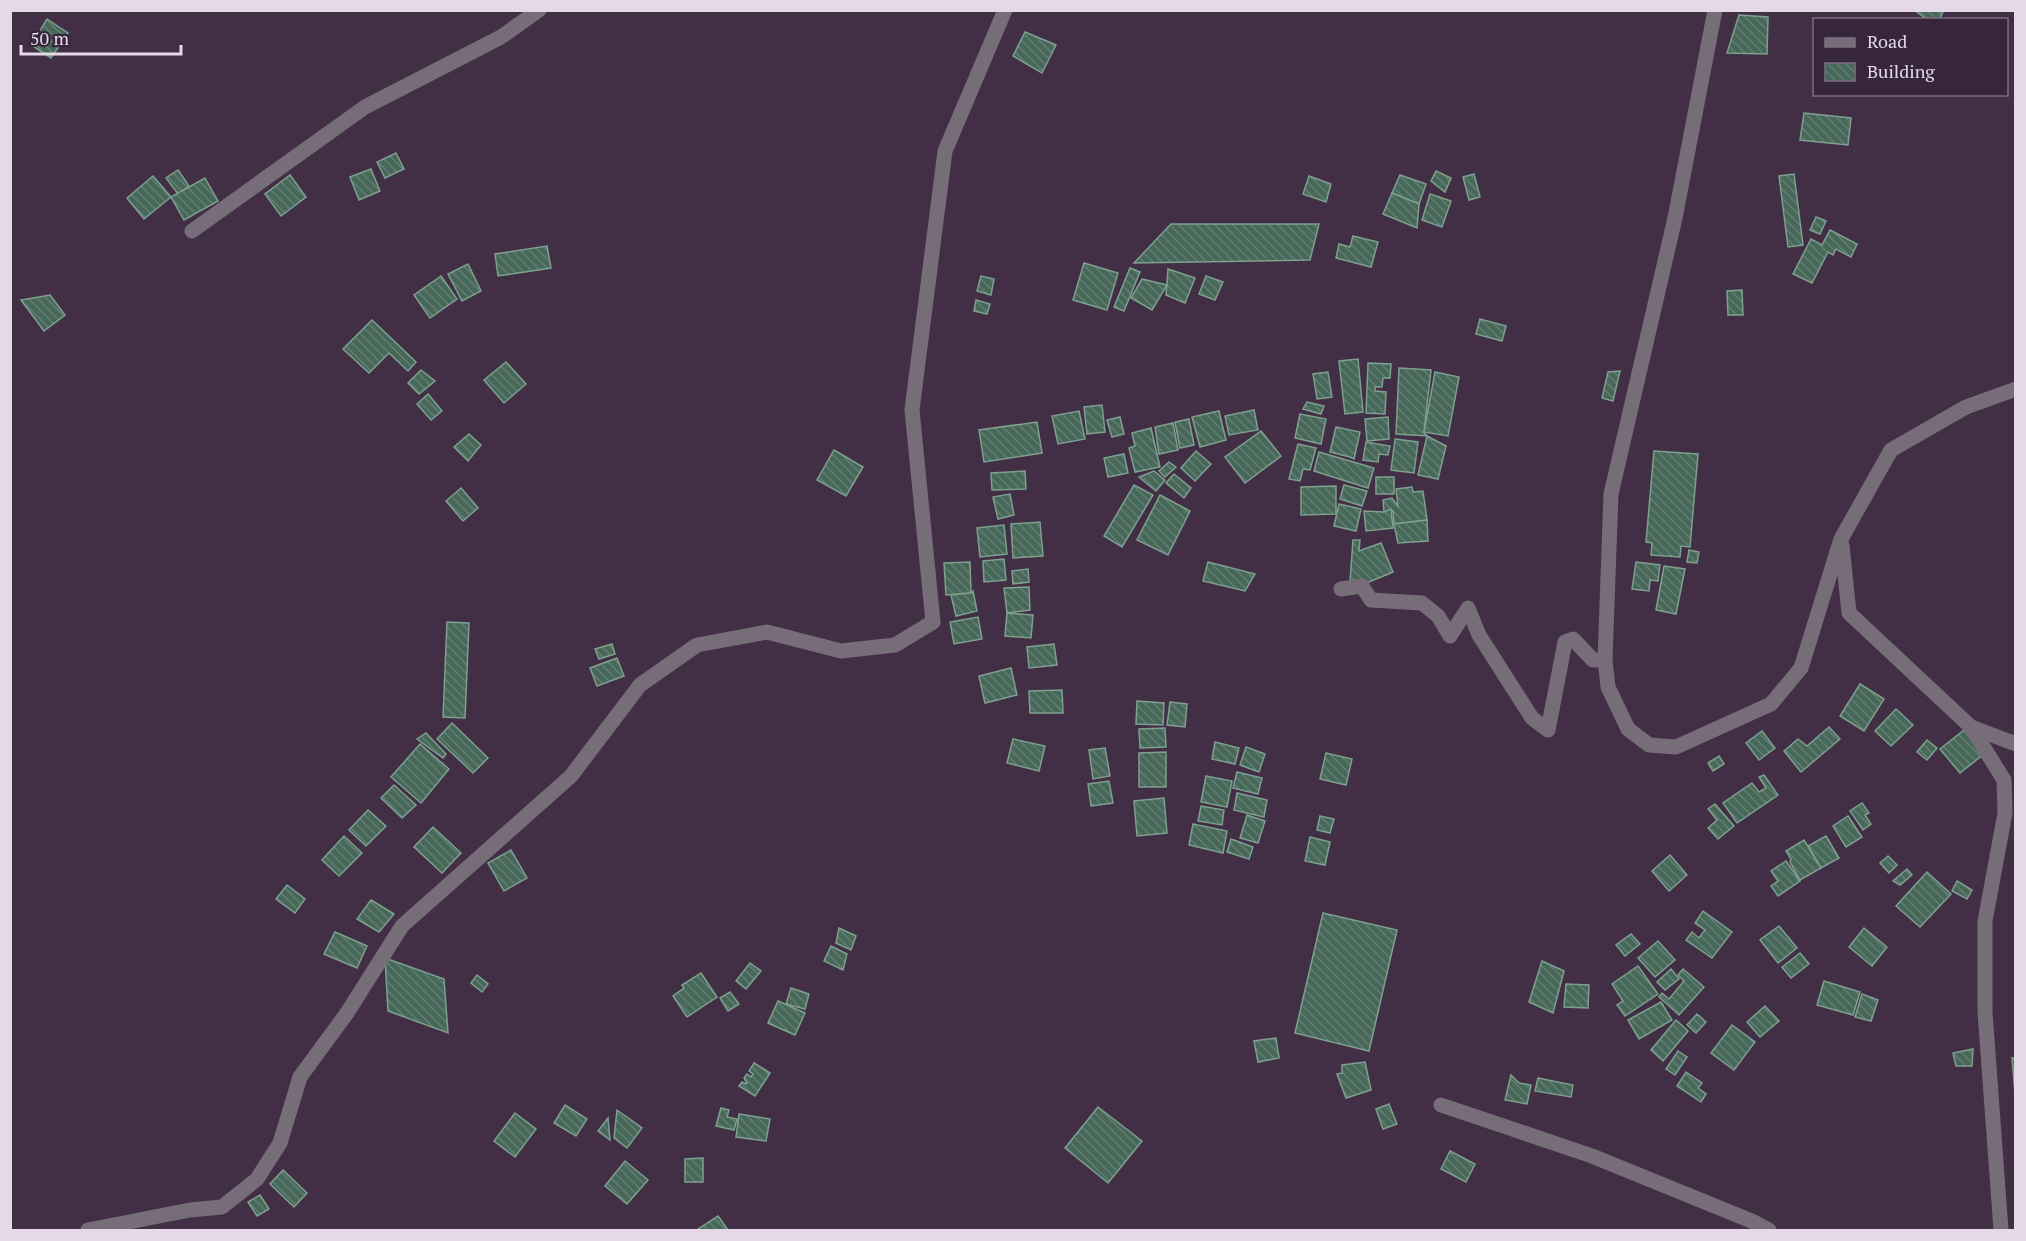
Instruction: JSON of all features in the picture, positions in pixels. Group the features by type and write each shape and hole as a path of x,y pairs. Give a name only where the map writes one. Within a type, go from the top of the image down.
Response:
{"street":[{"path":"192,231 365,107 501,37 539,10"},
{"path":"88,1230 190,1210 222,1207 257,1179 280,1143 300,1077 347,1013 402,926 571,776 640,685 697,645 767,632 841,651 895,645 933,622 912,410 945,151 1005,10"},
{"path":"1715,10 1675,218 1611,494 1605,660 1608,687 1628,729 1649,745 1676,747 1772,704 1801,668 1841,539 1891,450 1966,407 2016,389"},
{"path":"1841,539 1849,613 1971,727 2004,780 2005,813 1984,921 1985,1012 2001,1230"},
{"path":"1341,589 1362,586 1371,600 1422,603 1438,616 1450,636 1468,608 1479,635 1532,717 1548,730 1564,642 1573,639 1593,660 1605,660"},
{"path":"1971,727 2016,744"},
{"path":"1441,1105 1592,1156 1769,1230"}],"building":[{"path":"1914,10 1944,10 1940,18 1925,18"},
{"path":"1739,15 1768,17 1767,54 1727,53"},
{"path":"47,19 68,33 51,58 31,45"},
{"path":"1025,32 1056,45 1042,73 1013,56"},
{"path":"1804,113 1851,118 1848,145 1800,140"},
{"path":"396,153 404,169 385,178 377,162"},
{"path":"371,169 380,191 359,200 350,177"},
{"path":"178,170 189,186 178,194 166,178"},
{"path":"1436,171 1451,178 1445,192 1431,181"},
{"path":"1474,174 1480,197 1469,200 1463,177"},
{"path":"1794,174 1803,245 1788,247 1779,176"},
{"path":"290,175 306,197 281,216 265,194"},
{"path":"1400,175 1426,184 1419,204 1392,193"},
{"path":"153,176 171,197 144,219 127,198"},
{"path":"1309,176 1331,184 1326,202 1303,194"},
{"path":"205,178 218,201 184,220 171,197"},
{"path":"1392,193 1419,204 1417,228 1383,214"},
{"path":"1430,194 1451,201 1442,227 1422,220"},
{"path":"1816,217 1826,221 1820,234 1810,230"},
{"path":"1171,224 1319,224 1310,260 1134,263"},
{"path":"1830,230 1857,244 1851,257 1836,249 1833,255 1828,252 1812,283 1793,274 1811,239 1822,245"},
{"path":"1353,236 1378,242 1371,267 1336,258 1339,244 1350,247"},
{"path":"547,246 551,268 498,276 495,254"},
{"path":"1084,263 1118,273 1107,310 1073,300"},
{"path":"468,264 481,291 462,301 448,274"},
{"path":"1130,268 1140,272 1124,311 1114,307"},
{"path":"1168,269 1195,278 1185,303 1166,295"},
{"path":"441,276 457,299 430,318 414,295"},
{"path":"981,276 994,279 991,295 977,291"},
{"path":"1206,276 1223,282 1215,300 1199,294"},
{"path":"1142,279 1167,285 1152,310 1131,298"},
{"path":"1742,290 1743,315 1728,315 1727,291"},
{"path":"50,295 65,315 44,331 21,300"},
{"path":"976,300 990,304 987,314 974,311"},
{"path":"1480,319 1506,326 1502,341 1476,334"},
{"path":"372,320 416,362 408,371 389,353 369,373 343,349"},
{"path":"1358,359 1363,412 1345,414 1339,361"},
{"path":"506,362 526,384 504,403 484,380"},
{"path":"1368,363 1391,364 1390,378 1383,378 1382,387 1375,387 1375,391 1386,392 1385,414 1366,413"},
{"path":"1399,368 1431,370 1424,432 1427,436 1396,434"},
{"path":"421,370 435,381 419,394 408,383"},
{"path":"1620,371 1613,401 1602,398 1608,372"},
{"path":"1328,372 1332,397 1317,399 1313,374"},
{"path":"1435,372 1459,377 1448,436 1424,432"},
{"path":"428,394 442,411 431,420 417,404"},
{"path":"1307,402 1324,406 1321,414 1303,409"},
{"path":"1102,405 1105,432 1087,434 1084,407"},
{"path":"1254,410 1258,430 1229,435 1225,416"},
{"path":"1079,411 1085,439 1058,444 1052,416"},
{"path":"1219,411 1226,440 1200,447 1192,417"},
{"path":"1300,414 1326,419 1321,444 1295,438"},
{"path":"1120,417 1124,434 1112,437 1107,420"},
{"path":"1388,417 1389,439 1367,441 1365,419"},
{"path":"1189,419 1194,445 1180,448 1175,422"},
{"path":"1037,422 1042,453 984,462 979,430"},
{"path":"1173,423 1178,450 1159,454 1155,427"},
{"path":"1336,427 1360,432 1354,459 1330,452"},
{"path":"1151,428 1160,467 1135,472 1129,448 1135,446 1132,433"},
{"path":"1261,431 1281,456 1245,483 1225,457"},
{"path":"469,434 481,445 468,461 454,447"},
{"path":"1427,436 1446,446 1438,479 1418,475"},
{"path":"1395,439 1418,442 1414,473 1391,470"},
{"path":"1366,442 1390,446 1388,455 1379,454 1378,462 1363,460"},
{"path":"1298,444 1316,448 1310,470 1303,469 1300,481 1289,479"},
{"path":"834,450 863,467 846,496 817,480"},
{"path":"1196,451 1211,464 1195,481 1181,468"},
{"path":"1654,451 1698,454 1690,547 1681,546 1680,557 1651,555 1652,543 1646,542"},
{"path":"1319,452 1374,468 1368,488 1314,471"},
{"path":"1124,454 1128,473 1108,477 1104,458"},
{"path":"1169,462 1176,467 1165,477 1159,471"},
{"path":"1025,471 1026,489 992,490 991,473"},
{"path":"1154,471 1165,480 1156,491 1139,477"},
{"path":"1174,474 1191,488 1184,498 1166,483"},
{"path":"1376,477 1394,477 1394,494 1376,494"},
{"path":"1134,485 1153,495 1122,547 1104,536"},
{"path":"1344,485 1367,491 1362,506 1340,499"},
{"path":"1336,486 1336,514 1301,515 1301,487"},
{"path":"1412,487 1413,492 1423,491 1427,520 1394,524 1393,511 1384,512 1383,500 1392,498 1398,506 1396,489"},
{"path":"461,488 478,508 463,521 446,501"},
{"path":"1010,494 1014,515 998,519 993,497"},
{"path":"1160,495 1190,511 1168,555 1137,540"},
{"path":"1339,504 1361,509 1356,531 1334,526"},
{"path":"1391,509 1393,528 1366,531 1364,511 1384,512"},
{"path":"1427,520 1428,541 1398,543 1394,524"},
{"path":"1040,522 1043,556 1013,558 1011,524"},
{"path":"1004,525 1007,554 980,557 977,528"},
{"path":"1353,540 1360,540 1359,551 1381,543 1393,572 1369,582 1350,581"},
{"path":"1689,550 1699,552 1697,563 1687,562"},
{"path":"1004,559 1006,580 984,582 983,561"},
{"path":"970,562 971,593 946,595 944,563"},
{"path":"1208,562 1255,574 1245,591 1203,581"},
{"path":"1636,562 1660,565 1658,581 1650,580 1649,591 1632,589"},
{"path":"1664,566 1685,569 1676,614 1656,610"},
{"path":"1028,569 1029,582 1013,584 1012,571"},
{"path":"1029,587 1030,610 1007,613 1004,588"},
{"path":"973,591 977,611 956,616 951,595"},
{"path":"1007,613 1033,615 1031,638 1005,636"},
{"path":"978,617 982,639 954,644 950,622"},
{"path":"447,622 469,623 465,718 443,717"},
{"path":"612,644 615,654 599,659 595,649"},
{"path":"1054,644 1057,665 1029,668 1027,647"},
{"path":"617,658 624,676 597,686 590,668"},
{"path":"1011,668 1017,695 985,703 979,676"},
{"path":"1860,684 1884,699 1864,731 1840,716"},
{"path":"1062,690 1063,713 1030,713 1029,691"},
{"path":"1137,701 1164,703 1163,725 1136,724"},
{"path":"1170,702 1187,704 1185,727 1167,725"},
{"path":"1896,709 1913,725 1891,746 1875,731"},
{"path":"452,723 488,758 473,773 437,739"},
{"path":"1829,727 1840,739 1801,772 1784,751 1798,739 1807,746"},
{"path":"1165,728 1166,747 1140,748 1139,729"},
{"path":"1964,730 1984,754 1960,773 1940,749"},
{"path":"1762,731 1775,748 1759,760 1746,743"},
{"path":"426,733 446,754 443,758 417,739"},
{"path":"1013,739 1045,746 1039,771 1007,763"},
{"path":"1927,740 1937,748 1927,760 1917,752"},
{"path":"1215,742 1239,748 1235,764 1212,759"},
{"path":"420,744 449,769 421,803 391,777"},
{"path":"1246,747 1265,754 1259,772 1240,765"},
{"path":"1105,748 1110,776 1093,779 1089,750"},
{"path":"1166,752 1166,787 1139,787 1139,753"},
{"path":"1326,753 1352,759 1346,785 1320,779"},
{"path":"1719,756 1724,764 1713,771 1708,763"},
{"path":"1237,772 1262,778 1258,794 1233,788"},
{"path":"1764,775 1778,795 1737,823 1723,803 1752,783 1759,792 1766,788 1759,777"},
{"path":"1206,776 1232,781 1227,807 1201,802"},
{"path":"1109,781 1113,803 1091,806 1088,784"},
{"path":"394,785 416,805 402,818 381,798"},
{"path":"1237,793 1267,800 1264,817 1234,810"},
{"path":"1164,798 1167,833 1137,836 1134,801"},
{"path":"1862,803 1869,813 1865,815 1871,824 1863,830 1850,811"},
{"path":"1715,804 1734,826 1718,839 1708,828 1717,820 1708,809"},
{"path":"1201,806 1224,810 1222,825 1198,821"},
{"path":"368,810 386,826 366,846 349,830"},
{"path":"1247,815 1265,821 1258,843 1240,838"},
{"path":"1320,816 1334,819 1330,833 1317,830"},
{"path":"1848,816 1862,837 1846,847 1833,826"},
{"path":"1193,824 1227,831 1223,853 1189,845"},
{"path":"433,827 461,853 442,873 414,847"},
{"path":"344,836 362,853 339,876 322,860"},
{"path":"1826,836 1839,858 1821,868 1808,846"},
{"path":"1310,837 1330,842 1325,865 1305,861"},
{"path":"1231,839 1253,847 1249,859 1227,852"},
{"path":"1804,840 1821,868 1800,880 1786,851"},
{"path":"511,850 527,878 504,891 488,863"},
{"path":"1670,855 1687,875 1669,891 1652,871"},
{"path":"1888,856 1897,865 1889,873 1880,863"},
{"path":"1786,861 1800,881 1778,896 1771,886 1778,881 1771,871"},
{"path":"1907,869 1912,875 1900,885 1893,881"},
{"path":"1927,872 1951,894 1920,927 1896,906"},
{"path":"1957,881 1972,890 1967,899 1952,891"},
{"path":"287,885 305,899 295,913 276,899"},
{"path":"371,900 394,914 379,932 357,919"},
{"path":"1703,911 1732,932 1712,958 1686,940 1692,932 1699,938 1705,930 1695,923"},
{"path":"1323,913 1397,930 1369,1051 1295,1033"},
{"path":"1779,926 1797,948 1778,963 1760,940"},
{"path":"839,928 856,936 851,950 836,943"},
{"path":"1864,928 1887,947 1872,966 1849,947"},
{"path":"335,932 367,946 357,968 324,954"},
{"path":"1631,934 1640,944 1625,956 1616,945"},
{"path":"1658,941 1675,960 1655,977 1638,958"},
{"path":"831,946 847,954 843,970 824,961"},
{"path":"1800,953 1809,964 1791,978 1782,967"},
{"path":"385,958 444,979 448,1033 388,1011"},
{"path":"1542,961 1564,971 1553,1013 1529,1002"},
{"path":"750,963 761,971 746,989 736,981"},
{"path":"1638,966 1658,994 1625,1016 1617,1005 1623,1001 1612,984"},
{"path":"1671,969 1679,979 1665,990 1657,982"},
{"path":"1683,969 1704,987 1679,1015 1659,997 1662,993 1669,999 1684,981 1678,975"},
{"path":"701,973 717,997 687,1017 673,996 684,988 682,985"},
{"path":"477,975 488,984 482,992 471,983"},
{"path":"1824,981 1860,992 1853,1015 1817,1005"},
{"path":"1566,984 1589,985 1588,1008 1564,1007"},
{"path":"791,988 809,994 805,1009 786,1004"},
{"path":"730,992 739,1004 728,1011 720,998"},
{"path":"1862,994 1878,1000 1871,1021 1855,1017"},
{"path":"778,1001 805,1013 795,1035 768,1023"},
{"path":"1661,1002 1672,1020 1639,1039 1628,1020"},
{"path":"1765,1006 1779,1021 1760,1037 1747,1022"},
{"path":"1697,1014 1706,1022 1696,1033 1687,1025"},
{"path":"1676,1020 1688,1031 1663,1061 1651,1050"},
{"path":"1732,1025 1755,1042 1734,1070 1711,1053"},
{"path":"1276,1038 1279,1058 1258,1062 1254,1041"},
{"path":"1973,1049 1972,1066 1956,1066 1953,1053"},
{"path":"1678,1051 1687,1057 1675,1075 1666,1069"},
{"path":"2012,1058 2016,1058 2015,1094"},
{"path":"1365,1062 1371,1090 1346,1098 1337,1074 1342,1073 1342,1065"},
{"path":"754,1063 770,1073 755,1096 739,1086 742,1082 747,1083 744,1078 747,1074 751,1077 753,1074 749,1071"},
{"path":"1686,1072 1702,1083 1698,1088 1706,1094 1701,1102 1677,1086"},
{"path":"1511,1075 1519,1083 1531,1085 1527,1104 1505,1100"},
{"path":"1538,1078 1573,1085 1571,1097 1535,1091"},
{"path":"1389,1104 1397,1124 1383,1129 1376,1109"},
{"path":"565,1105 587,1119 576,1136 554,1123"},
{"path":"1098,1107 1142,1141 1108,1183 1065,1148"},
{"path":"721,1108 729,1110 727,1117 737,1119 734,1130 716,1126"},
{"path":"617,1110 642,1128 627,1148 614,1138"},
{"path":"515,1113 536,1129 515,1157 494,1141"},
{"path":"739,1114 770,1119 766,1141 736,1137"},
{"path":"608,1118 610,1140 598,1131"},
{"path":"1450,1151 1475,1164 1466,1182 1441,1169"},
{"path":"703,1158 703,1182 685,1182 685,1159"},
{"path":"625,1161 648,1180 627,1204 605,1186"},
{"path":"283,1170 307,1193 294,1207 270,1184"},
{"path":"260,1195 269,1209 257,1216 248,1202"},
{"path":"718,1216 728,1230 698,1229"}]}
